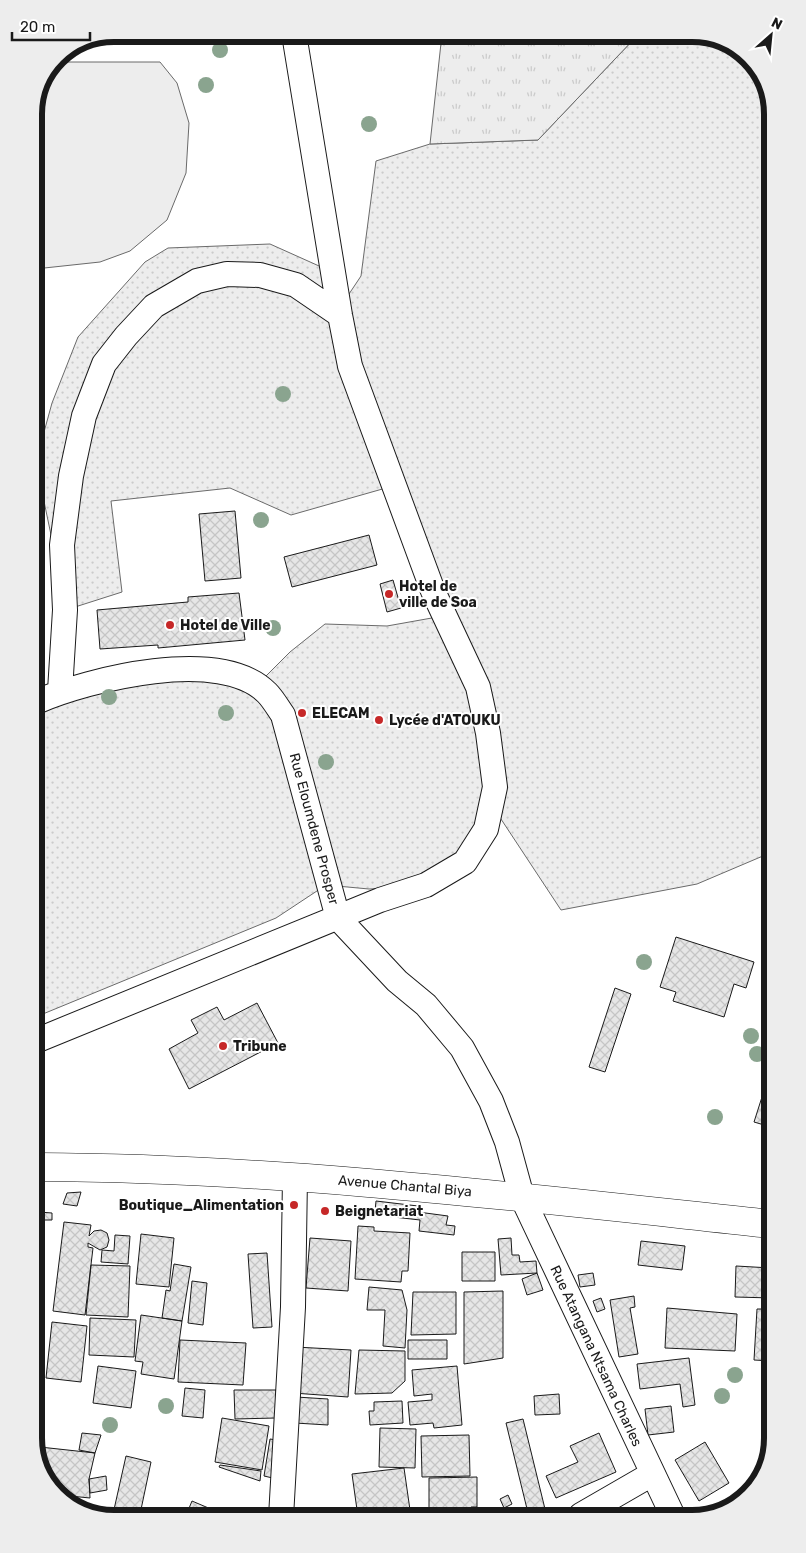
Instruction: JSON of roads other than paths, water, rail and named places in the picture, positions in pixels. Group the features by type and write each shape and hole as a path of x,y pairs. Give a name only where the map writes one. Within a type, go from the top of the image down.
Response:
{"main road":[{"name":"Avenue Chantal Biya","path":"43,1167 124,1167 295,1176 522,1197 764,1223"}],"street":[{"path":"295,43 350,366 433,591 478,687 488,733 495,787 486,829 465,862 426,885 380,900 338,918"},
{"path":"60,691 65,610 62,545 71,476 84,416 104,364 126,336 154,306 197,281 227,274 260,275 296,285 340,315"},
{"name":"Rue Eloumdene Prosper","path":"43,699 60,691 152,671 211,669 246,680 267,692 283,715 338,918 43,1038"},
{"name":"Rue Atangana Ntsama Charles","path":"338,918 397,981 426,1005 462,1048 490,1101 504,1134 522,1197 670,1510"},
{"path":"281,1510 293,1307 295,1176"},
{"path":"588,1510 652,1474"}],"place":[{"name":"Hotel de ville de Soa","path":"389,594"},
{"name":"Hotel de Ville","path":"170,625"},
{"name":"ELECAM","path":"302,713"},
{"name":"Lycée d'ATOUKU","path":"379,720"},
{"name":"Tribune","path":"223,1046"},
{"name":"Boutique_Alimentation","path":"294,1205"},
{"name":"Beignetariat","path":"325,1211"}]}
